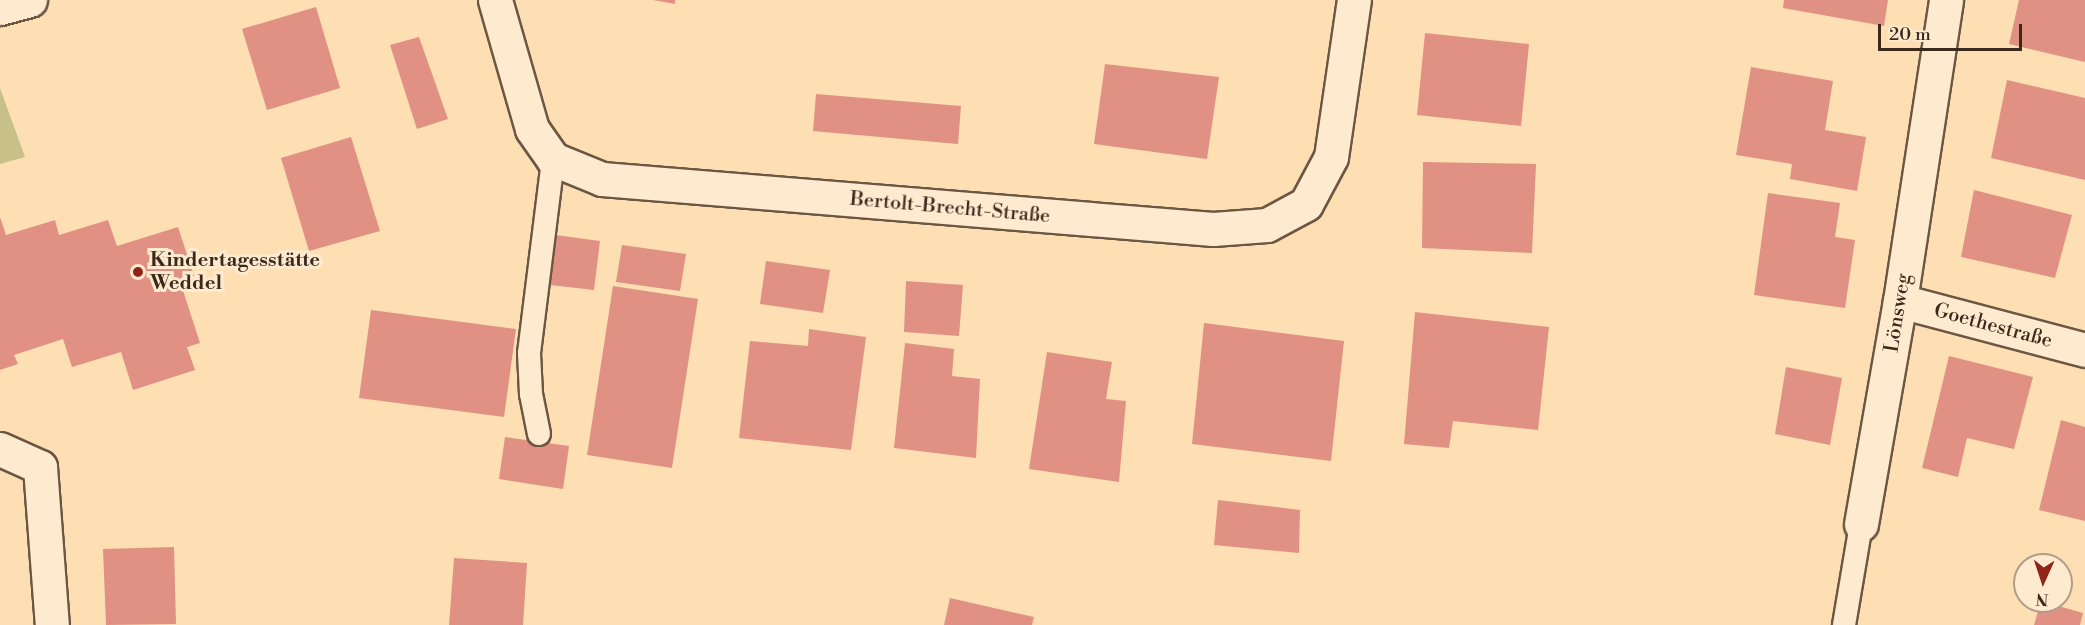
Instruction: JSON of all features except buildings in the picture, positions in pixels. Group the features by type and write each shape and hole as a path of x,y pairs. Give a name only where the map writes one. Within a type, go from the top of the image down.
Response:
{"street":[{"path":"0,8 30,0"},
{"path":"495,0 532,129 553,159"},
{"name":"Bertolt-Brecht-Straße","path":"553,159 602,179 1214,229 1267,225 1306,204 1331,157 1354,0"},
{"name":"Lönsweg","path":"1861,524 1900,301 1946,0"},
{"name":"Goethestraße","path":"1900,301 2085,350"},
{"path":"0,449 40,467 52,625"}],"lane":[{"path":"539,434 531,394 529,353 553,159"},
{"name":"Lönsweg","path":"1844,625 1861,524"}],"shaded area":[{"path":"0,88 25,157 0,164"}],"place":[{"name":"Kindertagesstätte Weddel","path":"138,272"}]}
